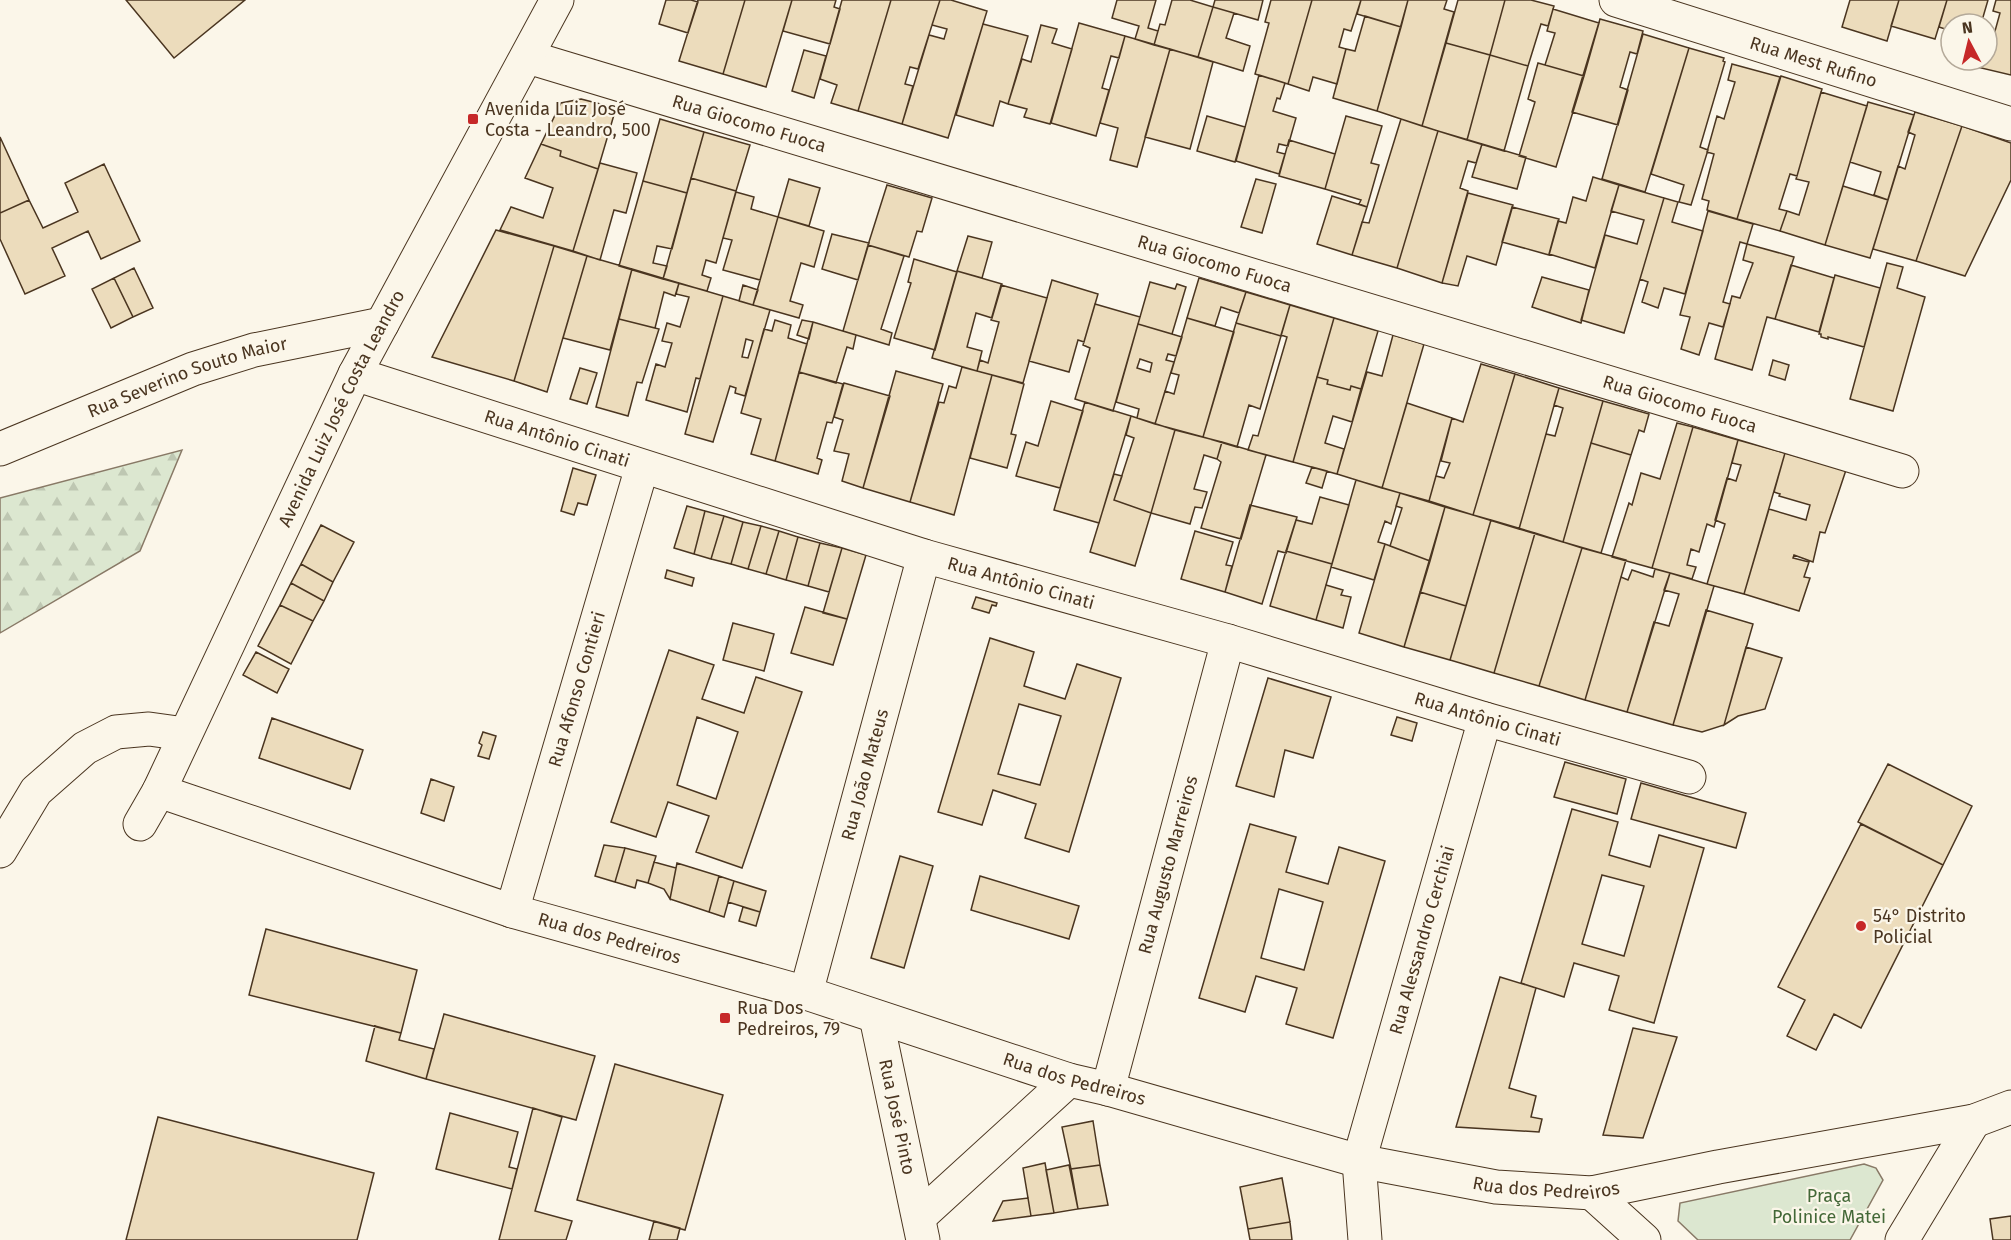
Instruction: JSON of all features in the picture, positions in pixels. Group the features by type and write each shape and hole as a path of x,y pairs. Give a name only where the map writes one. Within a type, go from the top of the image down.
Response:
{"street":[{"name":"Avenida Luiz José Costa Leandro","path":"140,824 159,791 355,374 557,0"},
{"name":"Rua Mest Rufino","path":"1616,0 2011,124"},
{"name":"Rua Giocomo Fuoca","path":"528,57 1902,471"},
{"name":"Rua Severino Souto Maior","path":"0,449 193,369 255,350 382,324"},
{"name":"Rua Antônio Cinati","path":"355,374 924,556 1228,641 1485,719 1689,777"},
{"name":"Rua Afonso Contieri","path":"512,911 642,467"},
{"name":"Rua João Mateus","path":"806,993 924,556"},
{"name":"Rua Augusto Marreiros","path":"1108,1089 1228,641"},
{"name":"Rua Alessandro Cerchiai","path":"1359,1161 1485,719"},
{"path":"0,851 36,791 85,748 116,732 148,729 185,734"},
{"name":"Rua dos Pedreiros","path":"159,791 512,911 806,993 1069,1080 1108,1089 1359,1161 1496,1187 1592,1193 1718,1167 1974,1121 2011,1107"},
{"name":"Rua José Pinto","path":"876,1017 921,1229"},
{"name":"Rua José Pinto","path":"921,1229 1069,1080"},
{"path":"1902,1240 1974,1121"},
{"path":"1359,1161 1365,1240"},
{"path":"1592,1193 1644,1240"}],"green space":[{"path":"182,450 140,551 0,633 0,498"},
{"name":"Praça Polinice Matei","path":"1864,1164 1876,1168 1883,1180 1850,1240 1698,1240 1678,1221 1680,1203"}],"building":[{"path":"126,0 245,0 174,58"},
{"path":"666,0 698,2 688,33 659,24"},
{"path":"698,0 745,0 723,74 679,61"},
{"path":"745,0 792,0 766,87 723,74"},
{"path":"792,0 836,0 834,7 840,9 830,44 783,31"},
{"path":"842,0 891,0 858,111 831,103 837,85 820,79"},
{"path":"891,0 940,0 918,69 910,67 905,84 913,86 902,124 858,111"},
{"path":"940,0 951,0 987,11 948,138 902,124 929,35 944,39 947,29 932,25"},
{"path":"1117,0 1156,0 1148,28 1158,31 1154,45 1135,39 1139,26 1112,18"},
{"path":"1172,0 1190,0 1213,7 1198,57 1154,45 1160,24 1165,25"},
{"path":"1215,0 1263,0 1258,20 1213,7"},
{"path":"1271,0 1312,0 1288,84 1255,74 1269,23 1265,22"},
{"path":"1312,0 1361,0 1351,31 1344,29 1339,47 1346,49 1337,84 1313,77 1309,91 1288,84"},
{"path":"1361,0 1408,0 1401,27 1357,14"},
{"path":"1408,0 1447,0 1444,9 1454,12 1422,126 1377,111"},
{"path":"1458,0 1505,0 1490,55 1446,43"},
{"path":"1505,0 1531,0 1554,6 1548,26 1541,24 1528,66 1490,55"},
{"path":"1850,0 1899,0 1887,41 1842,27"},
{"path":"1899,0 1947,0 1943,12 1939,12 1939,26 1935,39 1891,26"},
{"path":"1947,0 1988,0 1984,12 1943,12"},
{"path":"1996,0 2011,0 2011,75 1998,72 2000,13 1993,11"},
{"path":"1213,7 1234,13 1226,38 1250,46 1243,71 1198,57"},
{"path":"1553,9 1599,23 1584,76 1545,65 1555,33 1547,31"},
{"path":"1365,16 1401,27 1377,111 1333,98 1346,49 1355,51"},
{"path":"1600,19 1643,31 1637,54 1630,52 1620,87 1628,90 1618,125 1572,112"},
{"path":"1079,23 1125,36 1119,58 1111,56 1102,88 1109,90 1096,136 1051,123"},
{"path":"983,24 1028,36 1008,104 1000,101 993,126 956,115"},
{"path":"1041,25 1057,29 1052,43 1072,49 1050,124 1024,117 1027,109 1008,104 1022,59 1031,62"},
{"path":"1643,34 1689,48 1645,192 1602,179"},
{"path":"1125,36 1170,49 1137,167 1110,160 1118,128 1100,123"},
{"path":"1446,43 1490,55 1467,140 1422,126"},
{"path":"1689,48 1724,58 1725,62 1700,147 1708,150 1691,205 1679,202 1684,185 1651,174"},
{"path":"1170,49 1213,62 1190,149 1145,137"},
{"path":"804,50 826,56 814,98 792,91"},
{"path":"1490,55 1528,66 1504,151 1467,140"},
{"path":"1538,63 1584,76 1556,167 1519,156 1535,102 1528,99"},
{"path":"1732,64 1780,77 1737,219 1707,210 1709,201 1702,199 1714,154 1707,152 1717,116 1724,119 1735,82 1728,80"},
{"path":"1259,75 1285,83 1273,111 1296,118 1288,146 1279,144 1277,152 1285,154 1279,174 1236,161"},
{"path":"1781,76 1822,89 1797,176 1790,174 1779,209 1787,211 1780,231 1737,219"},
{"path":"1821,92 1867,106 1825,245 1780,231 1787,211 1799,215 1809,182 1796,179"},
{"path":"581,99 616,108 598,169 560,156 561,151 541,144 561,103"},
{"path":"1868,102 1914,115 1888,200 1874,195 1881,172 1850,162"},
{"path":"1915,112 1962,126 1916,261 1873,249 1898,166 1905,169 1915,135 1908,132"},
{"path":"1207,116 1245,127 1235,162 1197,151"},
{"path":"1346,116 1382,126 1371,163 1379,165 1367,207 1359,204 1361,200 1325,189"},
{"path":"660,119 704,132 687,193 643,181"},
{"path":"1401,119 1438,131 1397,268 1352,255 1362,222 1369,223"},
{"path":"1962,126 2011,143 2011,180 1965,276 1916,261"},
{"path":"1438,131 1482,144 1476,163 1468,161 1460,188 1468,191 1442,283 1397,268"},
{"path":"704,132 750,145 736,191 691,178"},
{"path":"0,137 29,200 0,213"},
{"path":"1289,140 1335,154 1325,189 1279,176"},
{"path":"541,144 561,151 560,156 598,169 573,251 500,230 511,207 543,218 553,188 525,178"},
{"path":"1482,144 1526,157 1517,189 1472,177"},
{"path":"600,163 637,173 626,213 614,210 600,260 573,251"},
{"path":"104,164 140,241 101,259 88,231 52,248 65,276 25,294 0,239 0,213 29,200 43,228 78,212 65,183"},
{"path":"1593,177 1619,185 1595,268 1549,254 1558,221 1566,223 1573,197 1586,201"},
{"path":"691,178 736,191 716,263 706,260 702,275 711,278 707,291 663,279"},
{"path":"789,179 820,188 809,226 778,217"},
{"path":"1256,179 1276,184 1262,233 1241,227"},
{"path":"643,181 687,193 672,249 657,246 653,263 667,266 663,279 619,266"},
{"path":"887,185 932,198 922,232 917,231 909,257 868,245"},
{"path":"1619,185 1664,198 1624,333 1581,320 1605,235 1637,244 1644,220 1611,211"},
{"path":"1843,186 1888,200 1870,258 1825,245"},
{"path":"736,192 754,197 751,209 778,217 760,280 723,270 732,240 723,238"},
{"path":"1468,193 1513,205 1496,265 1467,256 1458,286 1442,283"},
{"path":"1332,196 1367,207 1352,255 1317,244"},
{"path":"1664,198 1678,202 1672,222 1703,231 1685,294 1664,288 1658,308 1642,302 1648,282 1640,279"},
{"path":"1512,207 1559,219 1549,255 1502,242"},
{"path":"1708,211 1753,224 1747,244 1740,242 1723,302 1730,304 1723,327 1709,323 1699,355 1681,349 1690,317 1680,315"},
{"path":"778,217 824,231 814,267 801,263 790,301 803,305 799,318 753,305"},
{"path":"496,230 554,246 514,381 432,357"},
{"path":"832,234 869,243 858,280 822,269"},
{"path":"968,236 992,242 982,278 957,271"},
{"path":"1747,244 1794,257 1775,319 1767,317 1752,370 1715,359 1732,296 1740,298 1753,263 1743,260"},
{"path":"868,245 904,256 881,329 892,333 889,345 843,331"},
{"path":"554,246 587,256 547,392 514,381"},
{"path":"587,256 632,269 610,350 563,338"},
{"path":"914,259 957,272 935,350 894,338 911,283 908,282"},
{"path":"1887,263 1903,267 1897,288 1925,297 1893,411 1850,399"},
{"path":"1791,265 1834,278 1819,332 1775,319"},
{"path":"134,268 153,308 133,317 114,278"},
{"path":"632,269 679,283 675,296 664,292 655,328 619,319"},
{"path":"957,271 1002,284 992,318 976,313 967,347 982,351 977,371 932,358"},
{"path":"1835,275 1880,288 1864,347 1821,337 1819,334"},
{"path":"1542,277 1589,290 1581,323 1532,307"},
{"path":"114,278 133,317 111,328 92,289"},
{"path":"1199,278 1246,292 1239,313 1221,307 1215,326 1187,318"},
{"path":"1052,280 1098,294 1084,342 1078,340 1069,372 1029,361"},
{"path":"1150,282 1175,289 1177,284 1186,287 1172,334 1138,324"},
{"path":"679,283 723,296 700,379 696,378 687,412 646,400 656,364 665,367 672,343 662,341 667,323 680,327 689,297 676,294"},
{"path":"743,285 758,290 753,305 739,301"},
{"path":"1001,285 1047,298 1023,383 977,371 980,360 988,363 999,322 991,320"},
{"path":"1246,292 1290,305 1281,336 1236,323"},
{"path":"723,296 770,310 745,396 735,393 736,388 730,386 713,442 685,434","holes":["746,339 753,341 748,358 742,357"]},
{"path":"1095,304 1140,317 1113,411 1075,399 1090,348 1083,345"},
{"path":"1290,305 1334,318 1293,462 1248,450 1253,435 1258,436 1287,337 1281,335"},
{"path":"1187,318 1234,332 1203,437 1155,424 1165,391 1174,394 1179,375 1171,373"},
{"path":"1334,318 1378,331 1361,389 1351,386 1350,390 1327,384 1328,380 1317,377"},
{"path":"619,319 659,329 642,383 637,382 628,416 596,407"},
{"path":"775,320 791,325 788,338 807,344 775,461 751,454 761,419 741,413 764,329 772,331"},
{"path":"802,320 813,322 809,339 797,335"},
{"path":"813,322 856,335 853,349 847,347 836,383 799,372"},
{"path":"1236,323 1281,336 1260,409 1249,405 1237,447 1203,437"},
{"path":"1138,324 1182,337 1176,356 1168,354 1166,360 1174,362 1155,424 1137,418 1139,409 1116,402","holes":["1140,359 1152,363 1150,372 1137,368"]},
{"path":"1393,335 1424,344 1382,488 1337,474 1367,372 1382,376"},
{"path":"1773,360 1789,365 1785,380 1769,375"},
{"path":"1481,364 1515,374 1473,515 1429,501 1436,476 1444,478 1450,463 1441,461 1452,418 1463,422"},
{"path":"962,367 992,375 954,515 910,502 939,402 944,403 949,386 956,388"},
{"path":"580,368 597,373 587,404 570,399"},
{"path":"896,371 943,384 910,502 863,488"},
{"path":"799,372 843,384 832,423 827,422 817,458 822,460 818,474 775,461"},
{"path":"1515,374 1559,388 1519,529 1473,515"},
{"path":"992,375 1024,384 1011,434 1016,435 1007,468 970,458"},
{"path":"1317,377 1328,380 1327,384 1350,390 1351,386 1361,389 1352,422 1333,416 1325,443 1344,449 1337,474 1293,462"},
{"path":"844,383 890,396 863,488 842,481 849,454 834,451 843,420 834,417"},
{"path":"1559,388 1603,401 1563,542 1519,529 1546,434 1555,436 1563,408 1554,405"},
{"path":"1051,401 1083,411 1060,488 1016,476 1026,442 1038,446"},
{"path":"1603,401 1649,414 1644,432 1639,430 1631,455 1591,443"},
{"path":"1085,402 1131,416 1099,523 1054,510"},
{"path":"1407,403 1452,418 1429,501 1382,488"},
{"path":"1131,416 1175,430 1151,513 1114,500 1134,438 1126,435"},
{"path":"1677,423 1693,427 1652,568 1612,557 1629,503 1632,505 1641,473 1660,479"},
{"path":"1693,427 1738,440 1714,527 1707,524 1699,552 1691,549 1687,565 1696,567 1692,579 1652,568"},
{"path":"1175,430 1222,442 1217,459 1204,455 1194,489 1207,492 1202,508 1195,507 1190,524 1151,513"},
{"path":"1738,440 1785,453 1744,594 1707,584 1725,524 1715,520 1727,478 1736,481 1741,465 1732,463"},
{"path":"1222,442 1266,455 1241,539 1201,528 1221,462 1217,459"},
{"path":"1591,443 1631,455 1601,553 1563,542"},
{"path":"1785,453 1846,470 1825,533 1820,532 1813,562 1794,555 1793,558 1809,562 1804,577 1810,578 1799,611 1744,594 1769,509 1806,520 1810,505 1779,496 1780,494 1774,492"},
{"path":"1312,467 1327,471 1322,488 1306,483"},
{"path":"573,468 596,475 587,505 578,503 574,515 561,511"},
{"path":"1114,474 1122,476 1114,500 1151,513 1135,566 1090,552"},
{"path":"1356,480 1400,493 1391,524 1385,521 1378,542 1385,544 1374,580 1331,567"},
{"path":"1400,493 1445,507 1430,561 1390,546 1402,508 1396,506"},
{"path":"1320,497 1349,505 1332,564 1286,551 1296,520 1312,524"},
{"path":"1250,505 1297,517 1286,553 1278,551 1262,604 1225,592"},
{"path":"687,506 705,511 694,554 674,548"},
{"path":"1445,507 1491,520 1466,606 1420,592"},
{"path":"705,511 724,516 711,559 694,554"},
{"path":"724,516 743,522 731,564 711,559"},
{"path":"1491,520 1535,533 1494,673 1450,660"},
{"path":"743,522 761,526 748,569 731,564"},
{"path":"321,525 354,542 333,582 301,564"},
{"path":"761,526 779,531 766,574 748,569"},
{"path":"779,531 798,537 786,580 766,574"},
{"path":"1195,531 1233,542 1226,565 1232,566 1225,592 1181,579"},
{"path":"1535,533 1582,548 1539,686 1494,673"},
{"path":"798,537 820,543 808,586 786,580"},
{"path":"820,543 842,548 829,592 808,586"},
{"path":"1385,544 1430,561 1404,647 1359,633"},
{"path":"842,548 866,555 847,619 823,613"},
{"path":"1582,548 1626,560 1585,700 1539,686"},
{"path":"1286,551 1332,564 1316,620 1270,606"},
{"path":"301,564 333,582 324,601 291,583"},
{"path":"1655,569 1670,573 1627,712 1585,700 1621,577 1628,580 1632,570 1653,577"},
{"path":"667,570 694,578 692,586 665,578"},
{"path":"1670,573 1714,586 1673,725 1627,712 1654,622 1669,626 1679,594 1664,590"},
{"path":"291,583 324,601 313,621 280,605"},
{"path":"1326,585 1343,590 1341,595 1351,597 1343,628 1316,620"},
{"path":"1420,592 1466,606 1450,660 1404,647"},
{"path":"976,597 997,603 996,606 992,605 989,613 972,608"},
{"path":"280,605 313,621 291,664 258,646"},
{"path":"805,607 847,619 833,665 791,653"},
{"path":"1706,610 1753,624 1724,725 1702,732 1673,725"},
{"path":"733,623 774,634 764,671 723,660"},
{"path":"990,638 1034,652 1024,686 1065,699 1077,664 1121,678 1069,852 1025,838 1036,804 993,790 982,825 938,812","holes":["1019,704 1061,716 1040,785 998,774"]},
{"path":"1746,647 1782,658 1765,709 1738,716 1724,725"},
{"path":"669,650 714,665 702,699 744,713 756,677 802,692 742,868 696,852 709,816 668,802 656,837 611,822","holes":["697,717 738,732 716,799 677,785"]},
{"path":"256,652 289,669 277,693 243,675"},
{"path":"1268,678 1331,697 1313,758 1285,750 1274,797 1236,786"},
{"path":"1397,717 1417,723 1412,741 1391,735"},
{"path":"272,718 363,750 350,789 259,758"},
{"path":"483,732 496,736 489,759 478,756"},
{"path":"1565,762 1626,779 1617,814 1554,797"},
{"path":"1888,764 1972,806 1943,865 1858,822"},
{"path":"431,779 454,787 444,821 421,813"},
{"path":"1641,783 1746,813 1736,848 1631,819"},
{"path":"1572,809 1618,822 1609,855 1650,867 1659,835 1704,848 1654,1023 1609,1010 1619,976 1574,963 1564,997 1521,983","holes":["1602,875 1644,886 1624,956 1582,944"]},
{"path":"1250,824 1296,837 1286,872 1328,884 1339,847 1385,861 1333,1038 1286,1024 1297,988 1256,976 1245,1012 1199,998","holes":["1279,889 1323,902 1304,970 1261,958"]},
{"name":"54° Distrito Policial","path":"1861,824 1943,865 1861,1028 1834,1014 1816,1050 1787,1036 1805,1000 1778,987"},
{"path":"604,845 625,848 615,882 595,876"},
{"path":"625,848 656,856 648,883 637,880 635,888 615,882"},
{"path":"900,856 933,866 904,968 871,958"},
{"path":"654,862 676,868 670,899 664,889 648,883"},
{"path":"677,863 719,876 709,912 670,899"},
{"path":"719,876 734,881 724,917 709,912"},
{"path":"980,876 1079,906 1069,939 971,910"},
{"path":"734,881 766,891 760,912 728,902"},
{"path":"743,907 760,912 756,926 739,921"},
{"path":"266,929 417,970 401,1033 249,995"},
{"path":"1500,977 1536,988 1509,1088 1536,1096 1531,1117 1542,1119 1539,1132 1456,1127"},
{"path":"444,1014 595,1056 576,1120 426,1079"},
{"path":"375,1026 401,1033 399,1040 434,1049 426,1079 366,1061"},
{"path":"1633,1028 1677,1037 1643,1138 1603,1135"},
{"path":"615,1064 723,1095 685,1230 577,1200"},
{"path":"533,1108 562,1117 535,1211 572,1221 566,1240 499,1240"},
{"path":"450,1113 518,1132 509,1167 517,1169 512,1189 436,1169"},
{"path":"158,1117 374,1173 357,1240 126,1240"},
{"path":"1093,1121 1100,1165 1071,1169 1062,1127"},
{"path":"1045,1163 1054,1213 1031,1216 1023,1168"},
{"path":"1069,1165 1078,1209 1054,1213 1046,1170"},
{"path":"1100,1165 1108,1205 1078,1209 1071,1169"},
{"path":"1282,1178 1290,1222 1248,1229 1240,1187"},
{"path":"1028,1198 1031,1216 993,1221 1003,1201"},
{"path":"2011,1216 2011,1240 1993,1240 1990,1219"},
{"path":"654,1221 680,1228 677,1240 649,1240"},
{"path":"1290,1222 1292,1240 1250,1240 1248,1229"}],"place":[{"name":"Avenida Luiz José Costa - Leandro, 500","path":"473,119"},
{"name":"54° Distrito Policial","path":"1861,926"},
{"name":"Rua Dos Pedreiros, 79","path":"725,1018"}]}
